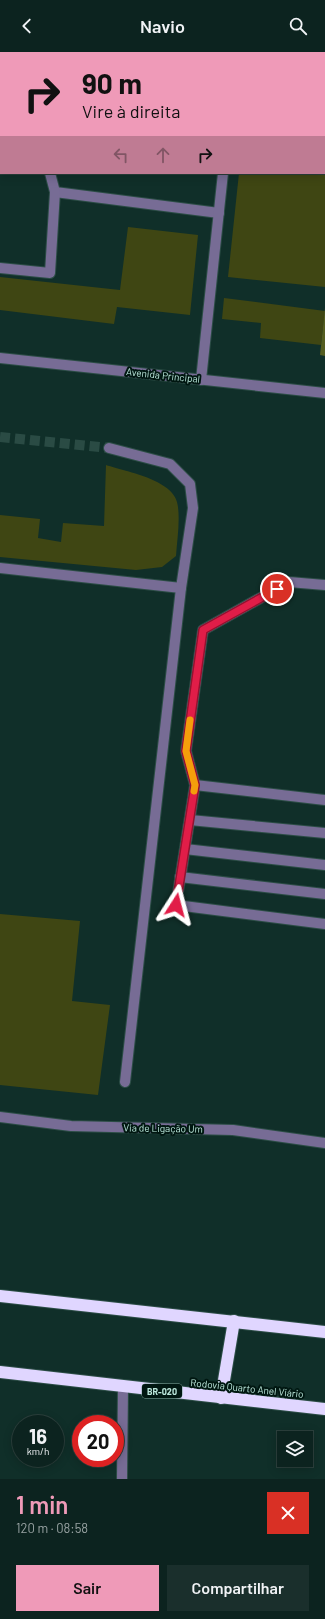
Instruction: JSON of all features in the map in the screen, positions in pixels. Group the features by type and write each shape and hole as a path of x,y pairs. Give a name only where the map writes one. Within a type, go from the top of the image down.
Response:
{"highway":[{"path":"0,1296 325,1332"},
{"path":"221,1398 234,1321"},
{"name":"Rodovia Quarto Anel Viário","path":"0,1372 221,1398 325,1408"}],"street":[{"path":"0,268 50,272 55,192 50,174"},
{"path":"201,380 223,174"},
{"path":"55,192 219,213"},
{"name":"Avenida Principal","path":"0,358 325,393"},
{"path":"109,448 170,464 190,484 193,508 181,588 125,1082"},
{"path":"0,568 181,588"},
{"path":"325,585 289,582 203,630 186,751 195,785 176,905 325,924"},
{"path":"195,785 325,800"},
{"path":"190,820 325,833"},
{"path":"185,849 325,865"},
{"path":"180,877 325,894"},
{"name":"Via de Ligação Um","path":"0,1117 71,1126 233,1130 325,1143"},
{"path":"122,1387 122,1479"}],"green space":[{"path":"239,174 325,174 325,287 228,277"},
{"path":"128,227 198,235 190,315 117,307 114,324 0,310 0,277 120,290"},
{"path":"224,298 325,311 321,345 260,338 261,323 222,319"},
{"path":"325,308 325,356 320,355"},
{"path":"106,465 150,478 169,490 175,498 178,507 179,519 176,556 162,567 136,570 0,557 0,515 40,519 38,538 61,542 63,523 104,526"},
{"path":"0,914 80,921 72,1001 110,1005 98,1095 0,1085"}],"tunnel":[{"path":"0,437 109,448"}],"slow traffic":[{"path":"190,720 186,751 195,785 194,791"}],"route":[{"path":"176,905 195,785 186,751 203,630 277,589"}]}
